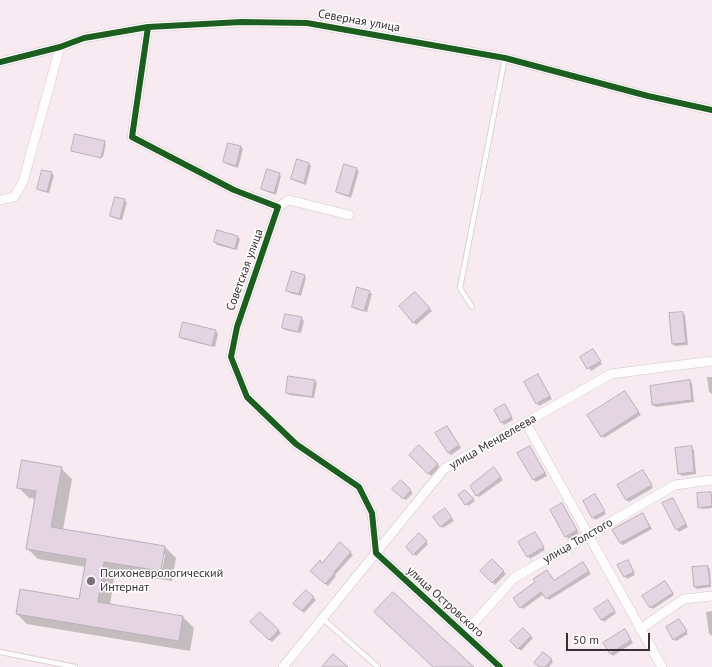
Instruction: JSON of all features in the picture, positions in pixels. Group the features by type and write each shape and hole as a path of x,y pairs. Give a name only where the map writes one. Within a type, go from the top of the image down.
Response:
{"street":[{"name":"Северная улица","path":"0,62 60,47 84,38 148,27 241,22 307,23 505,58 648,96 712,110"},
{"path":"148,27 132,137 234,190 278,207 289,200 349,215"},
{"path":"0,200 14,198 23,182 60,47"},
{"name":"Советская улица","path":"278,207 237,327 231,357 247,397 296,444 359,487 372,512 376,553"},
{"name":"улица Менделеева","path":"283,667 444,469 611,374 712,360"},
{"path":"526,423 662,667"},
{"name":"улица Толстого","path":"464,634 514,578 674,485 712,480"},
{"name":"улица Островского","path":"376,553 500,667"},
{"path":"640,629 684,599 712,596"}],"lane":[{"path":"472,307 460,288 505,58"},
{"path":"323,619 378,667"},
{"path":"0,652 75,667"}],"building":[{"path":"75,134 105,141 101,158 71,151"},
{"path":"228,143 241,146 236,166 223,162"},
{"path":"297,159 309,163 304,183 291,179"},
{"path":"344,164 357,168 349,196 336,192"},
{"path":"267,169 280,173 274,193 261,189"},
{"path":"42,170 52,172 47,192 37,189"},
{"path":"115,197 125,199 120,219 110,216"},
{"path":"217,230 238,236 235,249 214,242"},
{"path":"292,271 305,275 299,294 286,291"},
{"path":"357,287 370,291 364,311 352,307"},
{"path":"415,292 430,308 413,323 399,306"},
{"path":"683,312 686,343 672,344 669,313"},
{"path":"285,314 302,317 298,332 282,328"},
{"path":"183,322 216,330 212,346 179,337"},
{"path":"593,349 601,361 587,369 580,357"},
{"path":"538,374 550,396 536,404 524,382"},
{"path":"288,376 315,380 312,397 286,393"},
{"path":"690,380 692,400 652,405 650,386"},
{"path":"625,391 639,412 601,437 587,415"},
{"path":"505,404 512,417 501,423 494,410"},
{"path":"447,426 459,445 448,453 435,433"},
{"path":"419,445 438,464 428,474 409,455"},
{"path":"530,446 545,473 533,480 517,453"},
{"path":"692,446 694,472 678,474 675,448"},
{"path":"22,460 62,467 51,527 165,546 161,571 104,562 98,602 183,616 179,641 16,614 20,589 79,599 86,559 26,549 36,491 17,488"},
{"path":"494,467 501,477 476,496 470,486"},
{"path":"643,470 652,485 626,500 617,485"},
{"path":"401,480 411,490 403,499 392,489"},
{"path":"465,490 474,499 465,505 458,495"},
{"path":"711,492 712,506 698,508 697,493"},
{"path":"595,494 605,511 592,518 583,501"},
{"path":"673,498 686,524 676,530 662,503"},
{"path":"562,503 577,530 565,537 550,510"},
{"path":"445,508 452,518 440,527 433,517"},
{"path":"643,513 650,527 620,543 612,530"},
{"path":"535,532 544,547 527,557 518,542"},
{"path":"419,533 427,541 413,555 406,547"},
{"path":"340,542 351,552 325,584 310,571 320,560 322,563"},
{"path":"492,559 504,571 492,583 480,571"},
{"path":"628,560 634,572 624,577 617,565"},
{"path":"583,562 589,571 546,599 541,592 520,608 513,598 535,582 533,579 547,570 554,580"},
{"path":"708,566 710,585 694,587 692,567"},
{"path":"665,581 673,593 650,608 642,596"},
{"path":"306,590 314,597 302,611 293,604"},
{"path":"393,592 474,667 433,667 374,612"},
{"path":"608,600 615,611 601,620 594,609"},
{"path":"260,612 279,630 269,640 250,622"},
{"path":"679,619 687,631 673,640 666,627"},
{"path":"523,628 531,636 518,649 510,641"},
{"path":"625,629 631,640 610,654 603,643"},
{"path":"543,652 552,659 545,667 539,667 534,663"},
{"path":"333,654 348,667 322,667"}],"cycle path":[{"path":"0,62 60,47 84,38 148,27 241,22 307,23 505,58 648,96 712,110"},
{"path":"148,27 132,137 234,190 278,207 237,327 231,357 247,397 296,444 359,487 372,513 376,553 500,667"}],"place":[{"name":"Психоневрологический Интернат","path":"91,581"}]}
